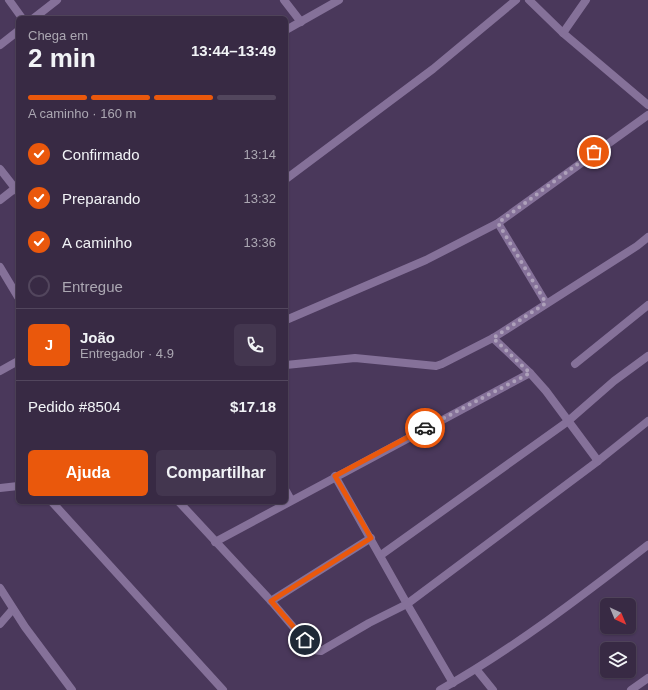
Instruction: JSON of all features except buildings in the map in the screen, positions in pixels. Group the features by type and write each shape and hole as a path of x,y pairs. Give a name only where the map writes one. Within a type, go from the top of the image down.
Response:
{"street":[{"path":"9,0 21,16"},
{"path":"37,16 57,0"},
{"path":"284,0 301,22"},
{"path":"288,29 339,0"},
{"path":"288,177 433,69 516,0"},
{"path":"529,0 563,33 648,105"},
{"path":"563,33 586,0"},
{"path":"0,45 16,33"},
{"path":"288,319 426,260 498,223 648,115"},
{"path":"0,169 16,188"},
{"path":"0,200 16,190"},
{"path":"498,223 546,303"},
{"path":"288,365 355,358 436,366 493,338 637,246 648,237"},
{"path":"0,267 16,294"},
{"path":"575,364 648,305"},
{"path":"493,338 530,373 546,391 567,422 598,461"},
{"path":"381,555 567,422 614,381 648,356"},
{"path":"0,371 16,362"},
{"path":"288,502 530,373"},
{"path":"181,504 271,601 313,650 321,651 369,623 407,604 598,461 648,421"},
{"path":"335,476 453,682"},
{"path":"0,488 16,486"},
{"path":"288,495 291,500"},
{"path":"54,504 223,690"},
{"path":"215,542 284,504"},
{"path":"271,601 371,538"},
{"path":"440,690 476,670 604,579 648,545"},
{"path":"0,588 13,609 72,690"},
{"path":"0,624 13,609"},
{"path":"476,670 493,690"},
{"path":"631,690 648,678"}],"way so far":[{"path":"425,428 530,373 493,338 546,303 498,223 594,152"}],"route":[{"path":"305,640 271,601 371,538 335,476 425,428"}]}
